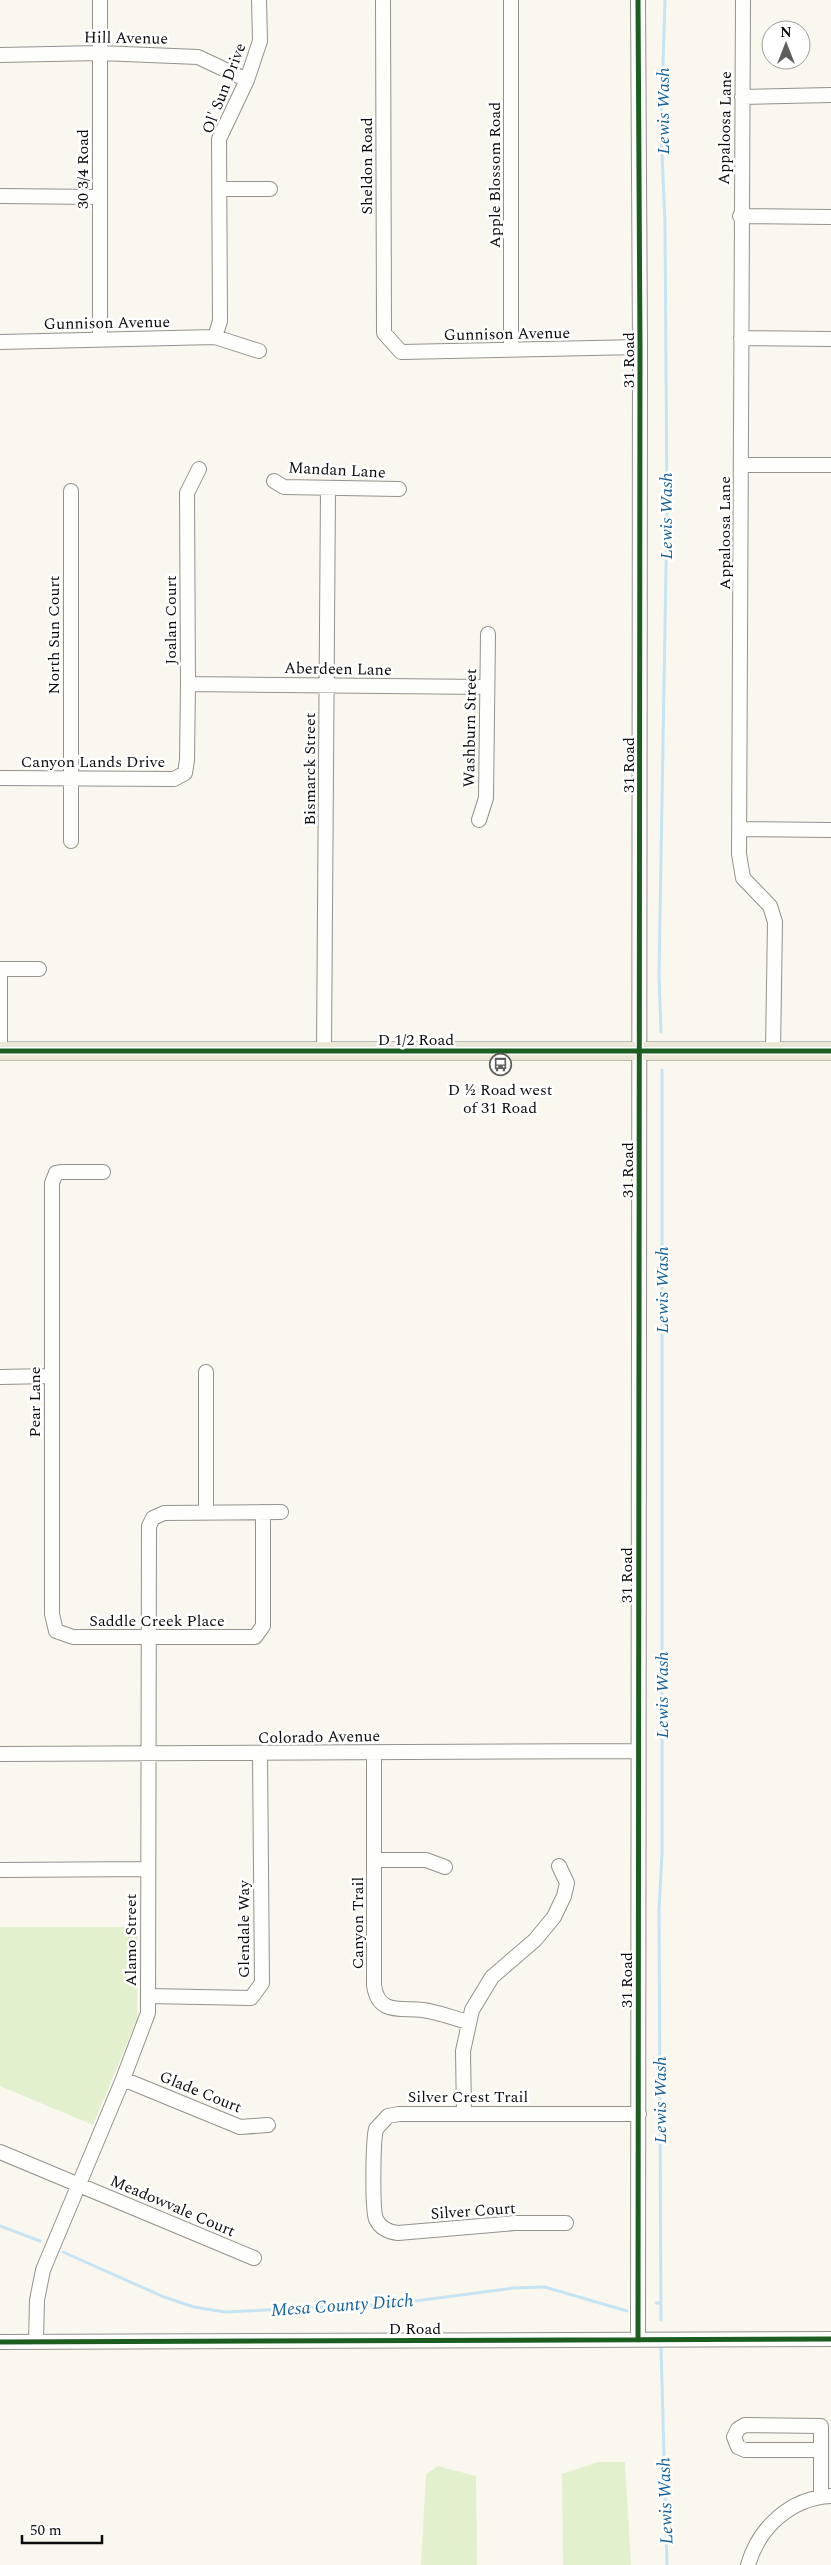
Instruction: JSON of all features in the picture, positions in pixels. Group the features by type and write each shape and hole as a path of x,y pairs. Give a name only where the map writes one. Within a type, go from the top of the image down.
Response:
{"main road":[{"name":"D 1/2 Road","path":"0,1051 831,1051"}],"street":[{"name":"30 3/4 Road","path":"100,0 100,339"},
{"name":"Ol' Sun Drive","path":"215,337 220,321 221,189 219,139 247,80 260,41 259,0"},
{"name":"Sheldon Road","path":"384,0 384,333"},
{"name":"Apple Blossom Road","path":"511,0 511,349"},
{"name":"31 Road","path":"638,0 640,347 638,2340"},
{"name":"Appaloosa Lane","path":"742,2 740,216 742,465 739,854 743,878 770,906 774,922 773,1051"},
{"name":"Hill Avenue","path":"0,54 100,53 198,57 247,80"},
{"path":"742,97 831,95"},
{"path":"221,189 270,189"},
{"path":"0,196 100,197"},
{"path":"740,216 831,216"},
{"name":"Gunnison Avenue","path":"384,333 401,352 640,347"},
{"name":"Gunnison Avenue","path":"0,342 215,337"},
{"path":"215,337 259,351"},
{"path":"741,338 831,339"},
{"path":"742,465 831,465"},
{"name":"Joalan Court","path":"185,773 187,760 188,684 187,493 199,470"},
{"name":"Mandan Lane","path":"274,481 284,487 399,489"},
{"name":"Bismarck Street","path":"324,1051 328,488"},
{"name":"North Sun Court","path":"71,491 71,841"},
{"name":"Washburn Street","path":"478,820 486,798 488,634"},
{"name":"Aberdeen Lane","path":"188,684 487,687"},
{"name":"Canyon Lands Drive","path":"0,778 174,779 185,773"},
{"path":"740,828 831,830"},
{"path":"0,969 39,969"},
{"path":"0,976 0,1051"},
{"name":"Pear Lane","path":"56,1631 52,1614 52,1183 56,1173 103,1172"},
{"path":"206,1372 206,1513 281,1512"},
{"path":"0,1377 52,1376"},
{"name":"Saddle Creek Place","path":"56,1631 74,1637 251,1638 258,1634 263,1626 263,1512"},
{"name":"Alamo Street","path":"36,2342 39,2285 78,2184 146,2021 148,1996 149,1530 153,1518 164,1513 206,1513"},
{"name":"Colorado Avenue","path":"0,1754 638,1751"},
{"name":"Canyon Trail","path":"374,1753 374,1985 377,1996 383,2004 393,2009 423,2010 468,2022"},
{"name":"Glendale Way","path":"148,1996 250,1998 262,1982 260,1754"},
{"path":"375,1860 426,1860 445,1867"},
{"path":"464,2114 464,2051 468,2022 478,1998 492,1977 535,1940 554,1917 564,1896 567,1883 559,1866"},
{"path":"0,1870 148,1869"},
{"name":"Glade Court","path":"123,2079 240,2126 268,2125"},
{"name":"Silver Crest Trail","path":"384,2229 377,2221 374,2212 375,2134 379,2124 388,2116 399,2114 639,2114"},
{"name":"Meadowvale Court","path":"0,2152 254,2258"},
{"name":"Silver Court","path":"384,2229 398,2233 516,2224 566,2223"},
{"name":"D Road","path":"0,2342 831,2339"},
{"path":"748,2565 757,2542 771,2524 794,2506 826,2496 821,2450 821,2426 745,2425 738,2429 734,2437 738,2447 745,2450 821,2450"}],"green space":[{"path":"0,1927 138,1927 137,2019 93,2125 0,2086"},
{"path":"598,2462 625,2462 631,2565 563,2565 562,2474"},
{"path":"438,2466 476,2476 477,2565 421,2565 426,2474"}],"waterway":[{"name":"Lewis Wash","path":"661,1032 659,976 667,510 665,223 661,130 665,0"},
{"name":"Lewis Wash","path":"661,2320 659,1910 662,1853 662,1070"},
{"name":"Mesa County Ditch","path":"0,2226 40,2241"},
{"name":"Mesa County Ditch","path":"63,2252 164,2297 194,2307 225,2312 393,2304 513,2288 545,2287 627,2311"},
{"name":"Mesa County Ditch","path":"656,2303 661,2303"},
{"name":"Lewis Wash","path":"661,2346 667,2565"}],"cycle path":[{"path":"638,0 640,347 638,2340"},
{"path":"0,1051 831,1051"},
{"path":"0,2342 831,2339"}],"place":[{"name":"D ½ Road west of 31 Road","path":"500,1065"}]}
